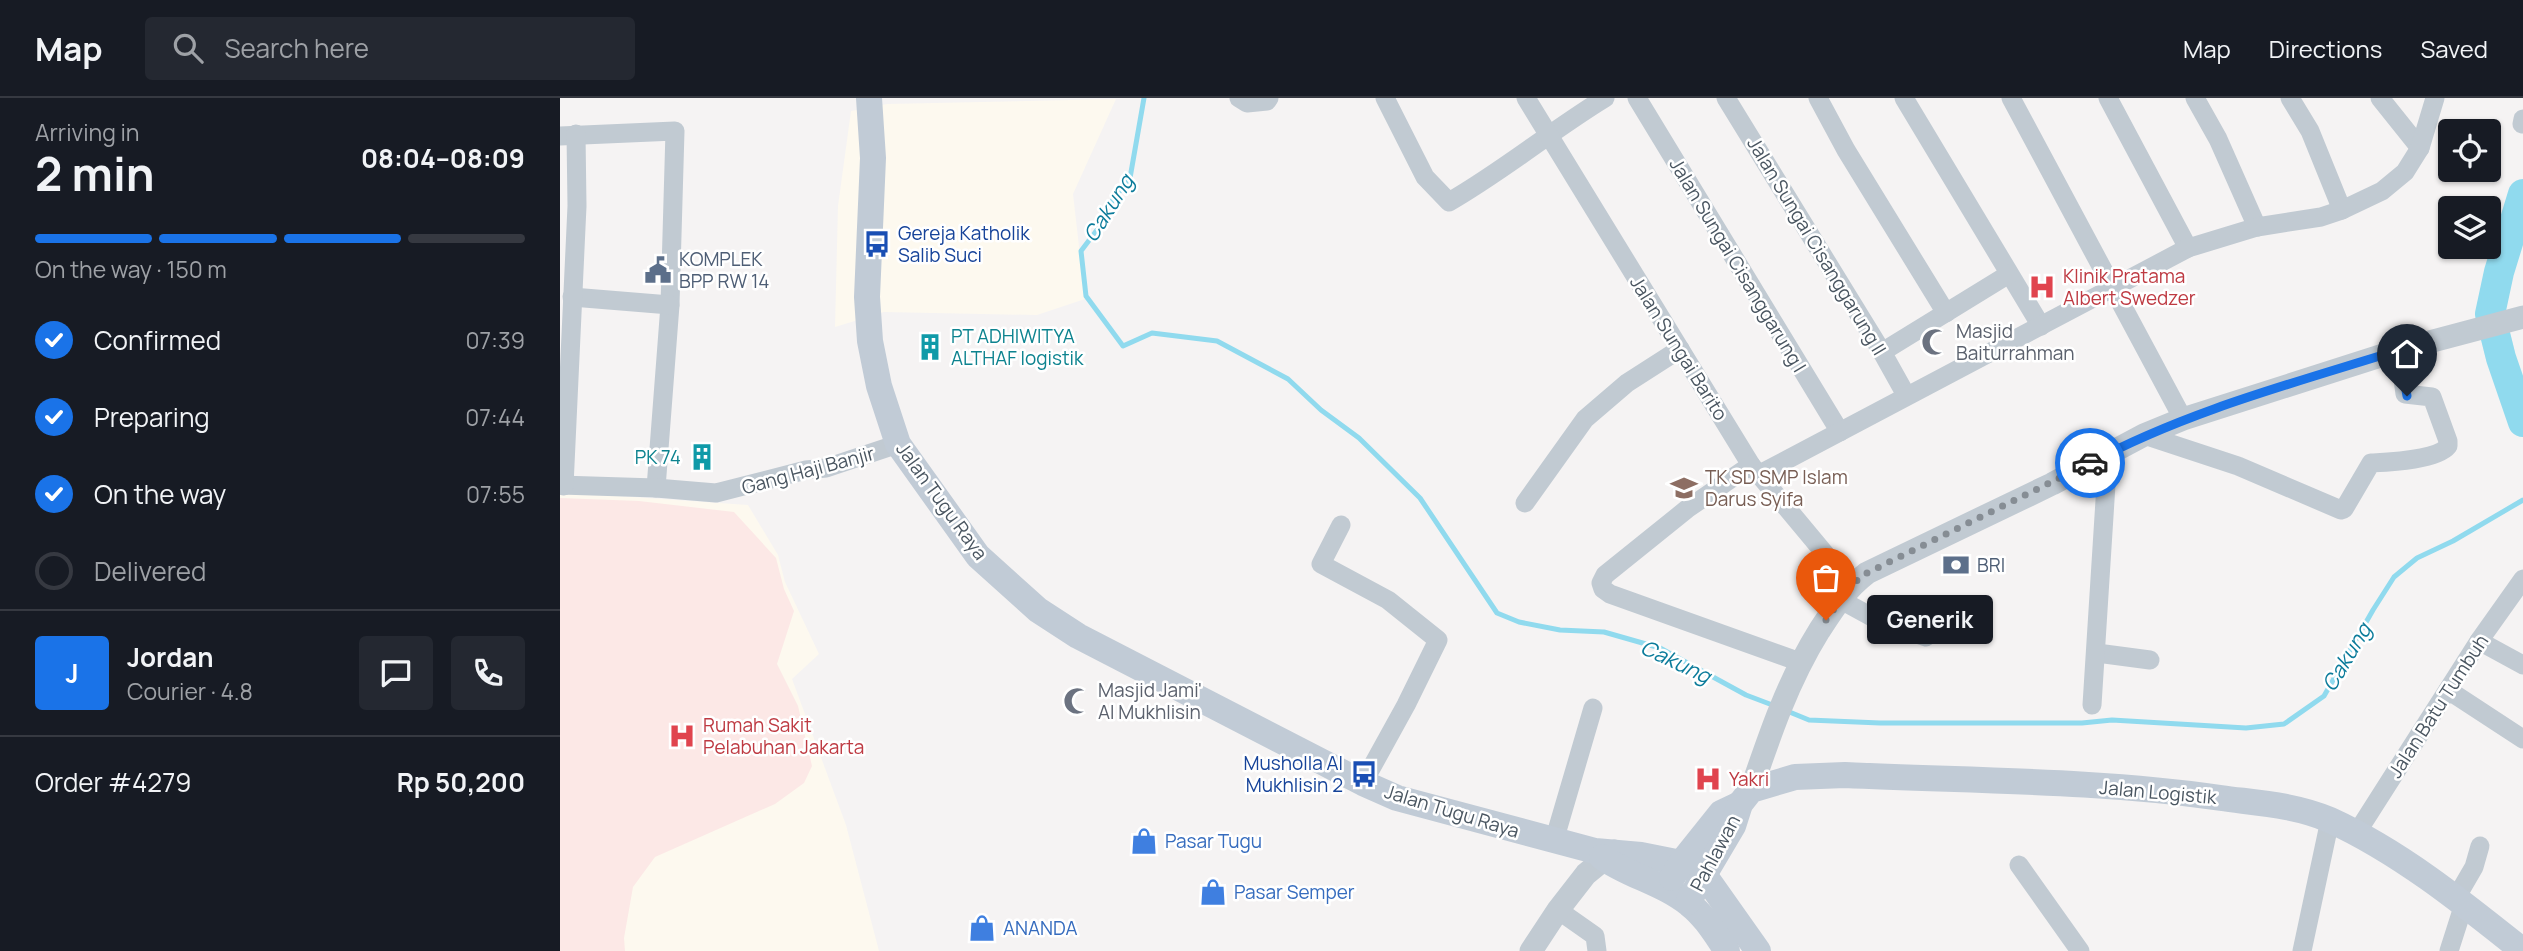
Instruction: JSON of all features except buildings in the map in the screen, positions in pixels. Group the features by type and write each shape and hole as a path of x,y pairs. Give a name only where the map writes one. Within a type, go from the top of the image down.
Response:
{"main road":[{"name":"Jalan Tugu Raya","path":"869,98 873,158 867,297 870,341 879,386 898,444 978,556 1038,610 1078,636 1363,783 1397,798 1605,854"},
{"name":"Jalan Logistik","path":"1746,797 1794,777 1815,775 2160,789 2270,805 2310,813 2356,834 2404,862 2460,901 2523,951"},
{"name":"Pahlawan","path":"1677,895 1681,863 1721,813 1746,797"},
{"name":"Pahlawan","path":"1677,895 1704,876 1733,826 1746,797"},
{"path":"1605,854 1681,863 1704,876 1758,951"},
{"path":"1605,854 1677,895 1698,911 1727,951"}],"street":[{"path":"1239,98 1247,103 1267,101 1269,98"},
{"path":"1385,98 1425,177 1449,202 1490,178 1548,135 1605,98"},
{"name":"Jalan Sungai Barito","path":"1526,98 1755,470 1845,592"},
{"name":"Jalan Sungai Cisanggarung I","path":"1637,98 1840,432"},
{"name":"Jalan Sungai Cisanggarung II","path":"1726,98 1906,395"},
{"path":"1818,98 1846,150 1946,313"},
{"path":"1904,98 2040,326"},
{"path":"2011,98 2182,419"},
{"path":"2108,98 2188,248"},
{"path":"2195,98 2218,139 2257,227"},
{"path":"2290,98 2310,131 2342,210"},
{"path":"2380,98 2420,148"},
{"path":"1800,662 1610,594 1603,589 1601,583 1605,576 1687,509 1755,470 1840,432 1906,395 2115,289 2188,248 2257,227 2321,217 2382,191 2405,172 2420,148 2435,98"},
{"path":"562,485 572,297 568,242 568,135 675,131 670,305 656,488"},
{"path":"1882,352 2009,274"},
{"path":"572,297 670,305"},
{"path":"1965,607 1947,605 1945,617 1934,621 1926,637 1881,622 1845,592 1867,573 2040,490 2144,435 2182,419 2399,350 2523,317"},
{"path":"1525,503 1585,419 1620,388 1680,349"},
{"path":"2144,435 2238,466 2344,509 2371,463 2440,453 2448,446 2432,397 2405,394 2399,350"},
{"name":"Gang Haji Banjir","path":"562,485 716,493 806,470 826,468 898,444"},
{"path":"2092,705 2108,453"},
{"path":"1341,526 1320,564 1388,600 1438,640 1363,783"},
{"name":"Jalan Batu Tumbuh","path":"2356,834 2523,579"},
{"name":"Pahlawan","path":"1746,797 1772,726 1800,662 1845,592"},
{"path":"2480,641 2523,665"},
{"path":"2097,653 2150,660"},
{"path":"2448,690 2523,739"},
{"path":"1553,841 1593,708"},
{"path":"2302,951 2330,820"},
{"path":"2449,951 2460,901 2480,846"},
{"path":"1531,951 1558,910 1605,854"},
{"path":"2019,864 2080,951"},
{"path":"1558,910 1589,929 1595,936 1597,951"}],"shaded area":[{"path":"1116,99 1073,194 1085,299 1037,315 884,312 835,327 838,206 851,111 887,104"},
{"name":"Rumah Sakit Pelabuhan Jakarta","path":"560,492 748,505 778,555 785,582 819,654 792,679 846,825 879,951 560,951"},
{"name":"Rumah Sakit Pelabuhan Jakarta","path":"560,498 639,501 734,512 776,558 784,589 794,611 777,664 798,706 812,766 804,783 775,804 655,857 633,887 624,938 625,951 560,951"}],"waterway":[{"name":"Cakung","path":"1144,98 1130,178 1112,201 1103,222 1081,251 1086,296 1123,346 1152,333 1217,341 1288,379 1321,410 1359,438 1420,498 1497,613 1519,622 1560,630 1604,632 1660,648 1746,695 1775,706"},
{"path":"2523,194 2499,272 2490,314 2501,358 2523,422"},
{"name":"Cakung","path":"1787,711 1809,720 1880,723 2082,723 2112,720 2246,728 2284,724 2324,696 2394,577 2417,558 2453,541 2523,500"}],"way so far":[{"path":"1826,620 1851,585 1867,573 2090,463"}],"place":[{"name":"Gereja Katholik Salib Suci","path":"877,244"},
{"name":"KOMPLEK BPP RW 14","path":"658,270"},
{"name":"Klinik Pratama Albert Swedzer","path":"2042,287"},
{"name":"Masjid Baiturrahman","path":"1935,342"},
{"name":"PT ADHIWITYA ALTHAF logistik","path":"930,347"},
{"name":"PK 74","path":"702,457"},
{"name":"TK SD SMP Islam Darus Syifa","path":"1684,488"},
{"name":"BRI","path":"1956,565"},
{"name":"Generik","path":"1826,620"},
{"name":"Masjid Jami' Al Mukhlisin","path":"1077,701"},
{"name":"Rumah Sakit Pelabuhan Jakarta","path":"682,736"},
{"name":"Musholla Al Mukhlisin 2","path":"1364,774"},
{"name":"Yakri","path":"1708,779"},
{"name":"Pasar Tugu","path":"1144,841"},
{"name":"Pasar Semper","path":"1213,892"},
{"name":"ANANDA","path":"982,928"}],"route":[{"path":"2090,463 2182,419 2399,350 2407,396"}]}
